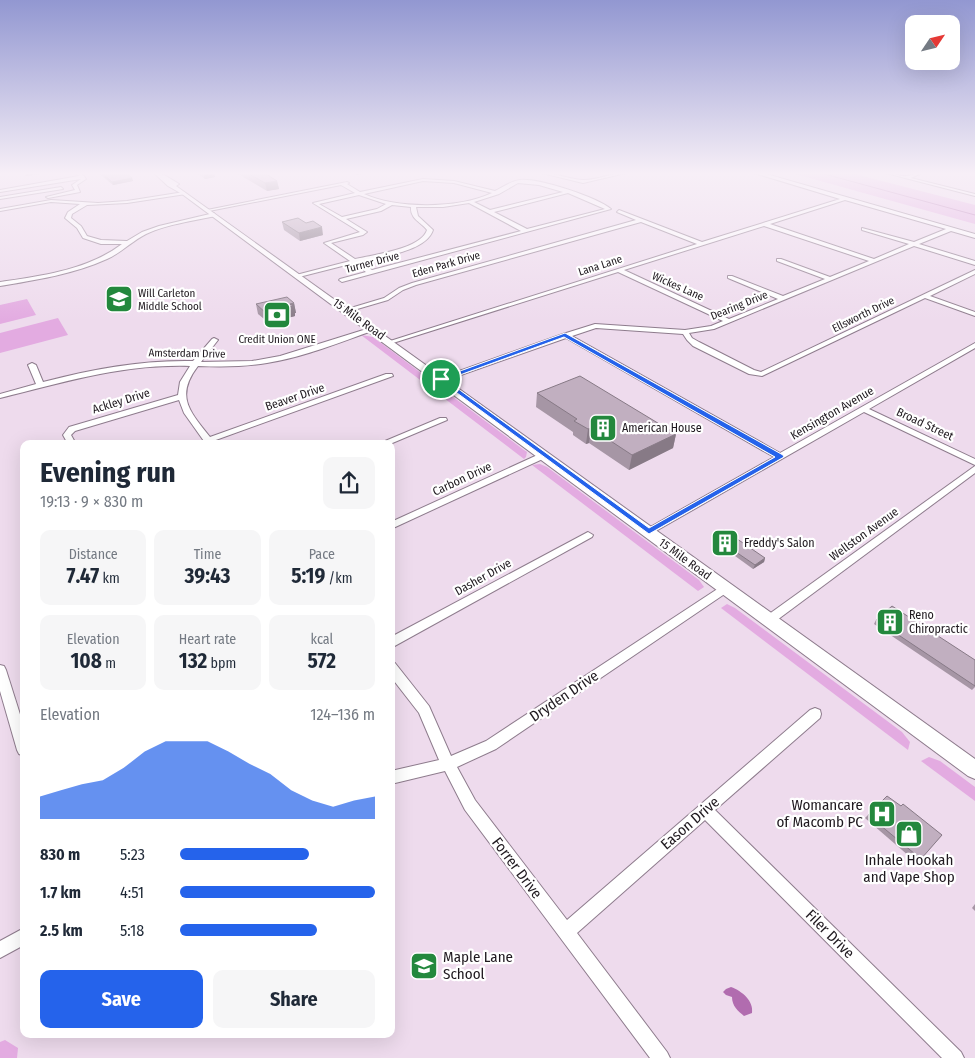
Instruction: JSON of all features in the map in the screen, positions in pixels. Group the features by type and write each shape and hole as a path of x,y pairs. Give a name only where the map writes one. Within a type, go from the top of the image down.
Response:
{"main road":[{"name":"15 Mile Road","path":"224,221 975,770"}],"street":[{"path":"72,221 79,227 85,237 101,242 127,243"},
{"path":"1,284 101,260 117,252 143,233 180,221"},
{"path":"345,221 364,233 327,243 371,272"},
{"path":"299,275 412,246 426,239 430,230 422,221"},
{"path":"507,221 526,231"},
{"name":"Turner Drive","path":"342,280 562,221"},
{"name":"Eden Park Drive","path":"347,310 386,299 401,289 414,284 636,221"},
{"path":"644,221 702,244"},
{"name":"Lana Lane","path":"391,342 772,221"},
{"path":"924,221 975,236"},
{"path":"764,224 874,261"},
{"path":"864,229 975,263"},
{"name":"Dearing Drive","path":"441,379 565,335 599,325 685,332 706,330 951,229"},
{"path":"412,246 433,256"},
{"path":"779,260 830,279"},
{"name":"Wickes Lane","path":"618,270 729,320"},
{"name":"Ellsworth Drive","path":"685,332 689,339 696,344 759,374 765,373 975,272"},
{"path":"730,278 782,298"},
{"path":"924,296 975,314"},
{"name":"Amsterdam Drive","path":"0,396 89,372 126,366 159,363 237,365 267,361 373,329"},
{"path":"565,335 780,457"},
{"path":"208,440 186,412 181,397 183,381 214,340"},
{"name":"Kensington Avenue","path":"649,532 975,345"},
{"path":"32,365 40,385"},
{"name":"Beaver Drive","path":"215,440 388,376"},
{"name":"Ackley Drive","path":"70,440 68,435 69,431 75,428 181,397"},
{"name":"Broad Street","path":"863,409 975,462"},
{"path":"392,440 443,420"},
{"name":"Carbon Drive","path":"395,524 544,455"},
{"name":"Wellston Avenue","path":"769,620 975,469"},
{"name":"Dasher Drive","path":"395,641 588,535"},
{"name":"Dryden Drive","path":"395,777 448,764 476,753 504,737 725,588"},
{"path":"0,670 20,737"},
{"name":"Forrer Drive","path":"395,672 424,710 448,764 470,805 660,1058"},
{"name":"Eason Drive","path":"566,932 815,714"},
{"name":"Filer Drive","path":"705,810 955,1058"},
{"path":"0,950 20,938"}],"shaded area":[{"path":"27,299 36,315 0,324 0,305"},
{"path":"58,318 68,335 0,353 0,333"},
{"path":"361,335 373,337 527,452 526,457 524,459"},
{"path":"540,464 547,467 699,580 704,587 698,591 532,465"},
{"path":"727,604 902,732 910,742 908,750 721,608"},
{"path":"929,757 940,761 975,787 975,801 921,761"},
{"path":"731,987 746,997 751,1004 752,1013 744,1016 736,1008 732,997 723,992"},
{"path":"5,1040 18,1048 17,1058 0,1058 0,1042"}],"building":[{"path":"314,221 322,227 299,233 282,222"},
{"path":"287,297 294,303 290,304 293,306 267,314 256,304"},
{"path":"580,376 676,434 632,455 591,428 588,429 574,421 577,419 537,393"},
{"path":"724,530 765,558 755,565 714,537"},
{"path":"892,606 975,660 975,686 876,620"},
{"path":"887,796 901,806 903,804 942,835 921,859 868,815"}],"place":[{"name":"Will Carleton Middle School","path":"119,299"},
{"name":"Credit Union ONE","path":"277,315"},
{"name":"American House","path":"603,428"},
{"name":"Freddy's Salon","path":"725,543"},
{"name":"Reno Chiropractic","path":"890,622"},
{"name":"Womancare of Macomb PC","path":"882,814"},
{"name":"Inhale Hookah and Vape Shop","path":"909,834"},
{"name":"Maple Lane School","path":"424,966"}],"route":[{"path":"565,335 780,457 649,532 441,379 565,335"}]}
